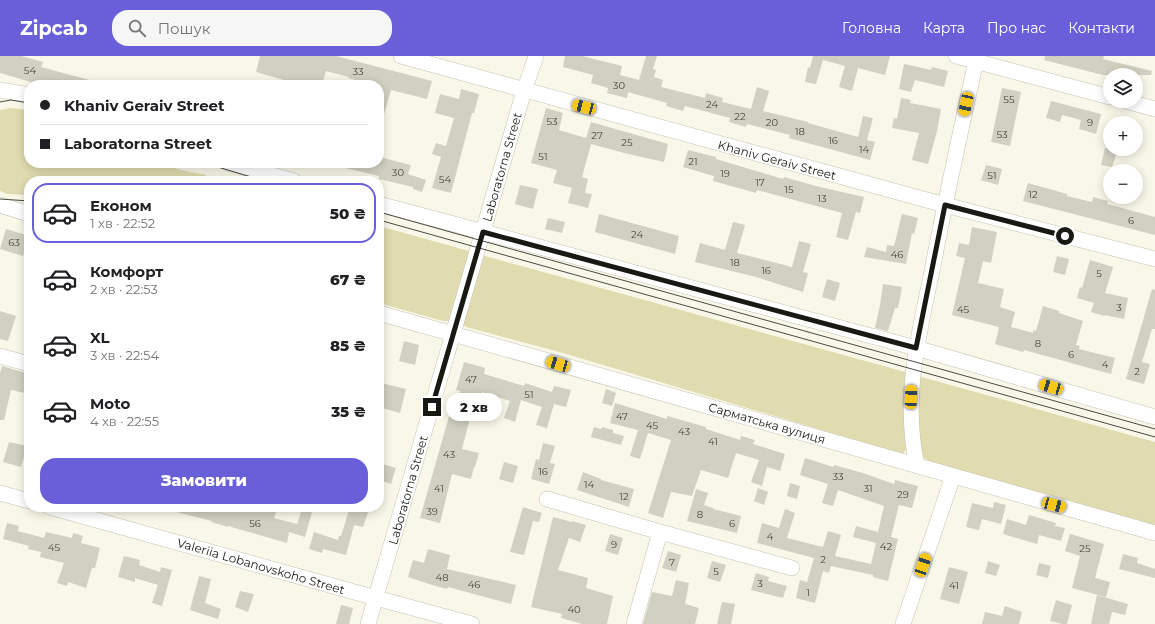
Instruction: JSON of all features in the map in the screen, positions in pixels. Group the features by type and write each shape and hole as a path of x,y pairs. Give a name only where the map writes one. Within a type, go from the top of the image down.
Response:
{"street":[{"name":"Khaniv Geraiv Street","path":"401,56 524,91 945,205 1155,259"},
{"name":"Laboratorna Street","path":"368,624 524,91 536,56"},
{"path":"956,56 976,59 1103,95"},
{"path":"917,466 913,445 910,410 911,384 916,348 976,59"},
{"path":"0,90 24,94"},
{"path":"1143,106 1155,109"},
{"path":"246,168 276,176"},
{"path":"0,205 24,212"},
{"path":"384,205 916,348 1155,417"},
{"name":"Сарматська вулиця","path":"384,314 1155,533"},
{"path":"0,356 24,363"},
{"path":"903,624 953,476"},
{"path":"0,493 24,500"},
{"path":"547,499 792,568"},
{"name":"Valeriia Lobanovskoho Street","path":"85,512 99,514 376,598 472,624"},
{"path":"634,624 660,532"}],"shaded area":[{"path":"10,108 24,109 24,168 174,168 207,176 24,176 24,195 7,194 0,191 0,110"},
{"path":"384,227 469,251 454,316 449,321 443,321 384,304"},
{"path":"482,256 909,373 908,445 906,450 902,454 563,353 466,327 463,325 464,319"},
{"path":"918,376 1155,442 1155,529 934,464 924,458 918,447"}],"building":[{"path":"0,56 21,56 43,62 41,67 90,80 24,80 0,73"},
{"path":"260,56 336,56 432,81 427,99 391,90 384,114 384,80 355,80 326,71 323,80 284,80 256,72"},
{"path":"565,56 582,56 622,66 620,75 639,80 646,56 657,56 653,69 656,70 654,77 663,80 661,87 705,98 706,93 723,98 722,102 751,109 757,87 769,91 763,111 808,122 858,137 863,116 873,118 867,140 875,142 870,160 789,138 790,135 747,124 746,127 729,122 730,118 685,106 683,111 666,106 667,103 628,92 627,98 607,93 608,88 591,83 593,75 563,67"},
{"path":"813,56 890,56 885,75 858,68 852,91 839,87 845,66 823,60 816,84 805,82 808,67 810,68"},
{"path":"1045,56 1104,56 1103,59 1140,68 1103,68 1103,75 1044,60"},
{"path":"904,64 931,70 932,67 948,71 944,87 915,80 911,92 899,89"},
{"path":"1143,69 1152,71 1151,75 1143,75"},
{"path":"1002,88 1021,92 1010,146 991,142"},
{"path":"461,89 479,94 474,113 472,113 451,193 432,188 441,157 432,154 436,143 446,146 454,118 435,113 440,94 459,99"},
{"path":"901,98 911,100 910,103 941,109 928,164 912,160 919,133 892,128 894,118 897,119"},
{"path":"1051,101 1101,114 1096,134 1079,129 1081,120 1062,115 1060,122 1046,118"},
{"path":"546,108 563,113 559,130 586,138 591,122 668,144 664,162 591,144 582,177 588,179 585,193 592,194 588,208 568,203 572,188 553,183 557,170 531,163"},
{"path":"688,150 716,157 716,159 783,179 784,177 864,197 860,213 856,212 848,240 836,237 842,213 757,190 756,193 713,181 714,176 683,167"},
{"path":"1103,156 1116,156 1113,164 1101,165"},
{"path":"384,158 411,165 408,174 426,180 422,192 413,189 413,187 384,180 384,176 345,168 384,168"},
{"path":"986,165 1002,169 998,185 981,180"},
{"path":"1028,183 1067,194 1067,196 1092,202 1093,197 1103,200 1103,204 1155,217 1155,235 1023,201"},
{"path":"520,185 538,189 533,209 515,204"},
{"path":"599,214 679,236 675,254 595,232"},
{"path":"902,214 918,218 914,234 912,233 906,264 864,257 867,247 886,252 887,245 894,246"},
{"path":"548,218 565,222 562,233 545,229"},
{"path":"733,222 745,225 737,253 792,267 799,241 811,244 803,272 808,273 803,292 756,277 695,262 700,243 725,250"},
{"path":"972,227 997,232 991,263 983,261 978,283 1004,289 1000,307 1015,312 1011,327 1033,333 1033,330 1036,331 1043,306 1083,321 1076,345 1080,346 1079,349 1115,358 1111,374 1024,350 1023,352 995,344 999,327 952,315 965,258 956,256 959,243 969,245"},
{"path":"6,229 24,234 23,256 0,249"},
{"path":"1057,256 1069,259 1065,275 1053,272"},
{"path":"1090,260 1113,267 1105,293 1128,298 1124,319 1091,312 1094,303 1077,298 1080,287 1082,288"},
{"path":"827,279 840,283 835,301 822,297"},
{"path":"883,284 902,287 898,308 895,308 888,331 875,328"},
{"path":"1152,289 1155,290 1155,329 1152,329 1142,362 1150,364 1144,384 1126,379"},
{"path":"0,311 16,316 8,341 0,339"},
{"path":"404,341 419,345 415,365 399,361"},
{"path":"464,362 485,368 484,374 524,386 525,383 552,392 554,386 571,390 566,407 554,404 547,428 536,425 542,407 521,400 515,422 504,418 510,401 482,392 475,415 471,414 462,449 479,453 475,467 471,479 452,474 440,523 420,518 450,413 453,414 460,391 456,390"},
{"path":"2,366 24,373 24,393 11,390 4,420 0,420 0,373"},
{"path":"384,384 406,389 400,413 384,408"},
{"path":"606,389 616,393 612,406 602,403"},
{"path":"615,403 667,419 667,416 706,427 706,429 740,440 741,436 755,440 753,444 785,454 780,471 767,467 762,486 751,482 759,460 736,453 728,478 701,470 692,496 671,492 663,518 648,513 671,440 648,433 640,459 630,456 638,430 610,423"},
{"path":"594,427 601,429 602,427 613,430 613,433 624,436 621,445 591,437"},
{"path":"9,442 24,445 24,456 21,467 3,462"},
{"path":"543,443 555,446 550,463 555,464 549,484 531,479 536,459 539,460"},
{"path":"805,458 833,467 834,465 863,473 894,484 895,480 918,486 912,508 899,505 891,537 898,539 888,581 873,577 873,575 831,566 829,573 823,571 815,603 796,598 800,580 807,582 814,558 757,543 762,523 779,528 785,509 795,513 787,538 823,547 828,531 841,535 835,556 871,564 876,543 853,537 856,526 878,532 884,506 838,490 833,506 822,503 828,484 800,475"},
{"path":"504,462 518,466 513,483 499,479"},
{"path":"384,464 396,468 391,484 384,482"},
{"path":"583,472 601,480 634,489 629,507 577,490"},
{"path":"790,483 800,486 797,499 787,496"},
{"path":"758,488 768,492 764,505 754,501"},
{"path":"696,489 708,493 704,505 713,509 741,516 737,533 687,521"},
{"path":"994,502 1006,505 1001,524 982,519 979,530 966,527 972,503 993,508"},
{"path":"523,507 542,513 539,522 533,521 524,555 510,552"},
{"path":"176,512 276,512 274,518 297,524 301,512 312,512 305,537 289,532 287,543 211,522 212,521"},
{"path":"348,512 368,512 363,527 354,525 346,555 323,549 322,553 309,549 314,532 338,540 339,536 341,536"},
{"path":"1029,515 1056,523 1055,526 1065,528 1061,541 1039,535 1037,544 1003,534 1007,519 1026,525"},
{"path":"553,517 586,525 580,542 569,538 558,570 588,578 586,588 613,596 607,624 582,624 561,618 562,614 531,607"},
{"path":"7,523 19,526 18,531 44,538 46,532 72,538 73,533 83,536 81,543 100,548 95,568 92,568 86,588 68,582 67,586 57,583 64,563 40,557 41,552 28,549 29,546 3,539"},
{"path":"610,534 623,538 618,555 605,551"},
{"path":"1070,534 1104,544 1095,578 1110,582 1106,597 1072,588 1080,556 1065,551"},
{"path":"428,549 450,555 447,569 516,585 511,604 448,587 447,589 408,577 413,560 424,563"},
{"path":"668,551 681,555 676,572 662,568"},
{"path":"1123,554 1138,558 1137,563 1155,569 1155,578 1119,569"},
{"path":"124,556 140,560 139,565 160,572 161,567 172,570 162,606 152,603 158,585 135,578 135,582 118,577"},
{"path":"712,561 726,565 720,582 707,578"},
{"path":"988,561 1000,565 996,576 985,573"},
{"path":"1039,563 1051,566 1048,578 1036,575"},
{"path":"949,567 968,572 959,604 940,599"},
{"path":"756,573 769,577 768,581 787,586 783,598 751,590"},
{"path":"199,576 211,579 205,603 221,609 218,619 190,610"},
{"path":"676,580 689,583 685,604 699,608 695,624 643,624 652,592 672,596"},
{"path":"240,591 254,594 248,612 235,607"},
{"path":"1097,595 1128,604 1125,615 1112,612 1109,624 1091,624"},
{"path":"1056,600 1072,605 1067,624 1050,621"},
{"path":"722,602 735,604 731,624 717,624"},
{"path":"341,605 353,608 349,624 336,624"},
{"path":"1005,606 1022,612 1019,624 982,624 985,612 1002,616"}],"tram line":[{"path":"0,102 11,100 24,102"},
{"path":"221,168 248,176"},
{"path":"0,199 24,201"},
{"path":"384,213 1155,429"},
{"path":"384,221 1155,437"}],"route":[{"path":"432,407 483,232 916,348 945,205 1065,236"}]}
